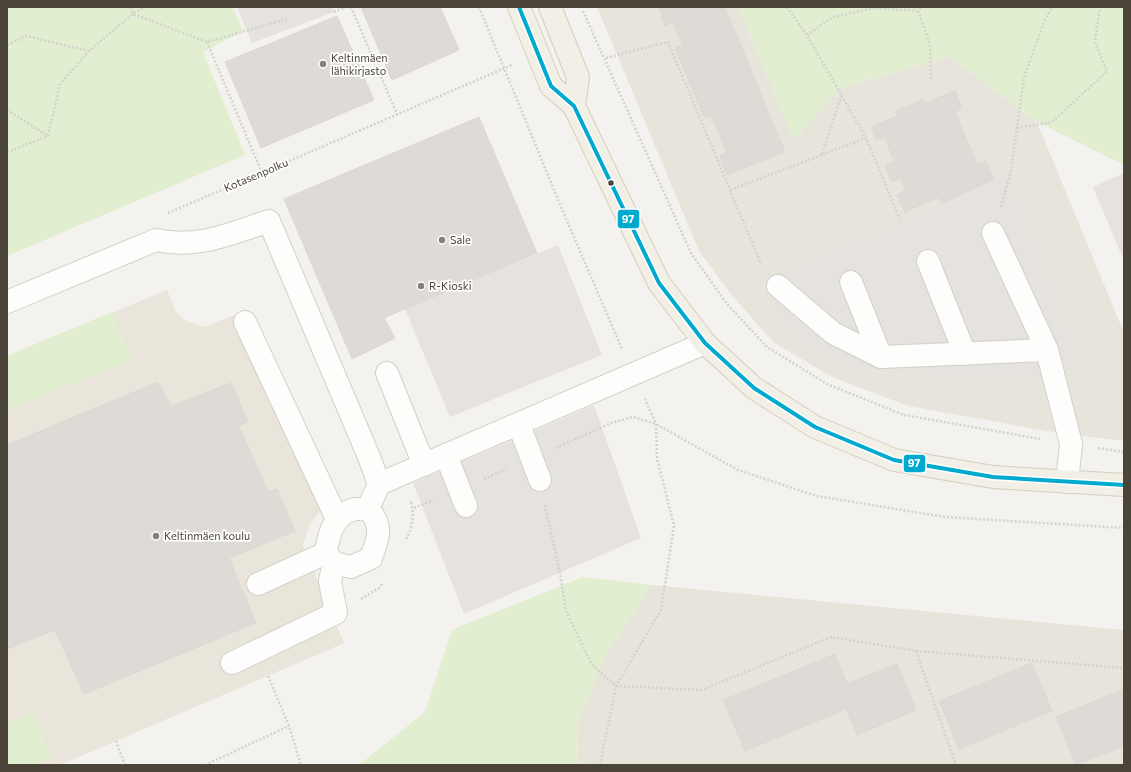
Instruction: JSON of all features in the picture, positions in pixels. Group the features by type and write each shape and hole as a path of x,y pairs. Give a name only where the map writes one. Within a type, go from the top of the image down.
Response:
{"main road":[{"path":"519,7 551,86 574,106 659,284 704,343 754,388 815,426 894,460 993,477 1124,485"},
{"path":"550,7 578,77 574,106"}],"lane":[{"path":"7,302 156,240 172,244 204,242 269,221 379,484"},
{"path":"993,233 1047,350 1071,444 1067,482"},
{"path":"928,261 965,354"},
{"path":"851,282 881,357"},
{"path":"778,286 833,333 881,357 1047,350"},
{"path":"244,322 337,519"},
{"path":"368,509 379,484 519,425 704,343"},
{"path":"388,373 424,465"},
{"path":"519,425 540,480"},
{"path":"446,455 466,506"},
{"path":"232,663 336,613 330,581 328,535 337,519 352,510 368,509"},
{"path":"258,584 330,558 351,567 371,558 379,536 376,518 368,509"}],"path":[{"path":"131,7 133,14"},
{"path":"48,136 60,84 89,51 133,14 145,7"},
{"path":"334,12 346,7"},
{"path":"351,7 397,114"},
{"path":"479,7 561,207 634,375"},
{"path":"787,7 807,35 842,93 866,138 901,222"},
{"path":"920,7 918,11 930,44 931,80"},
{"path":"993,233 1011,171 1024,77 1044,22 1052,7"},
{"path":"1017,128 1052,122 1107,71 1095,42 1100,7"},
{"path":"807,35 833,17 875,8 918,11"},
{"path":"133,14 207,42 287,19"},
{"path":"7,46 26,36 89,51"},
{"path":"207,42 262,173"},
{"path":"606,58 668,42 763,269 778,286"},
{"name":"Kotasenpolku","path":"163,215 505,68"},
{"path":"822,154 842,93"},
{"path":"7,110 48,136"},
{"path":"7,152 48,136"},
{"path":"730,190 866,138"},
{"path":"600,765 616,686 660,610 672,541 674,526 657,458 656,424 738,470 817,496 945,517 1124,528"},
{"path":"540,480 560,573 566,611 592,665 616,686 702,690 831,637 916,651 1124,668"},
{"path":"916,651 956,765"},
{"path":"268,676 289,726 301,765"},
{"path":"205,765 289,726"},
{"path":"116,741 125,765"}],"shaded area":[{"path":"237,7 332,7 334,12 252,43"},
{"path":"597,7 738,7 794,140 839,89 949,56 1037,122 1124,333 1124,441 1058,433 908,406 832,377 773,342 730,293 699,251"},
{"path":"1011,171 1083,368 1033,378 891,373 838,365 782,328 763,279 901,222"},
{"path":"1124,173 1124,261 1093,187"},
{"path":"558,245 602,355 450,417 405,309"},
{"name":"Keltinmäen koulu","path":"167,290 176,312 185,320 197,325 206,327 234,315 318,497 320,511 309,526 303,545 344,643 60,765 7,765 7,356"},
{"path":"594,405 641,538 464,614 413,483"},
{"path":"652,585 1124,630 1124,765 578,765 577,723 606,654"}],"green space":[{"path":"7,7 233,7 243,31 203,52 245,155 7,256"},
{"path":"738,7 1124,7 1124,165 1037,122 949,56 839,89 794,140"},
{"path":"112,312 132,360 7,410 7,356"},
{"path":"583,577 652,585 606,654 577,723 578,765 359,765 425,712 452,630"},
{"path":"33,712 52,757 32,765 7,765 7,723"}],"building":[{"path":"361,7 440,7 459,50 392,80"},
{"path":"659,7 725,7 785,152 727,175 720,156 727,152 711,115 704,117 675,48 683,45 673,22 665,26"},
{"path":"337,16 374,100 261,148 225,62"},
{"path":"955,91 962,108 955,112 977,164 985,161 994,179 941,204 938,197 905,212 897,195 906,190 900,178 892,182 885,166 894,161 885,138 876,140 872,127 897,116 896,111 923,100 925,103"},
{"path":"479,117 537,253 384,318 395,338 352,359 284,199"},
{"name":"Keltinmäen koulu","path":"158,382 171,406 231,383 248,422 239,426 268,492 277,489 295,531 229,558 256,623 84,694 55,630 7,649 7,445"},
{"path":"835,654 847,684 897,664 916,710 857,735 846,709 745,751 723,700"},
{"path":"1032,663 1052,711 959,749 939,701"},
{"path":"1124,689 1124,746 1076,765 1056,717"}],"transit line":[{"name":"97","path":"519,7 551,86 574,106 659,283 705,343 754,388 815,427 894,460 993,477 1124,485"}],"place":[{"name":"Keltinmäen lähikirjasto","path":"323,64"},
{"name":"Sale","path":"442,240"},
{"name":"R-Kioski","path":"421,286"},
{"name":"Keltinmäen koulu","path":"156,536"}]}
